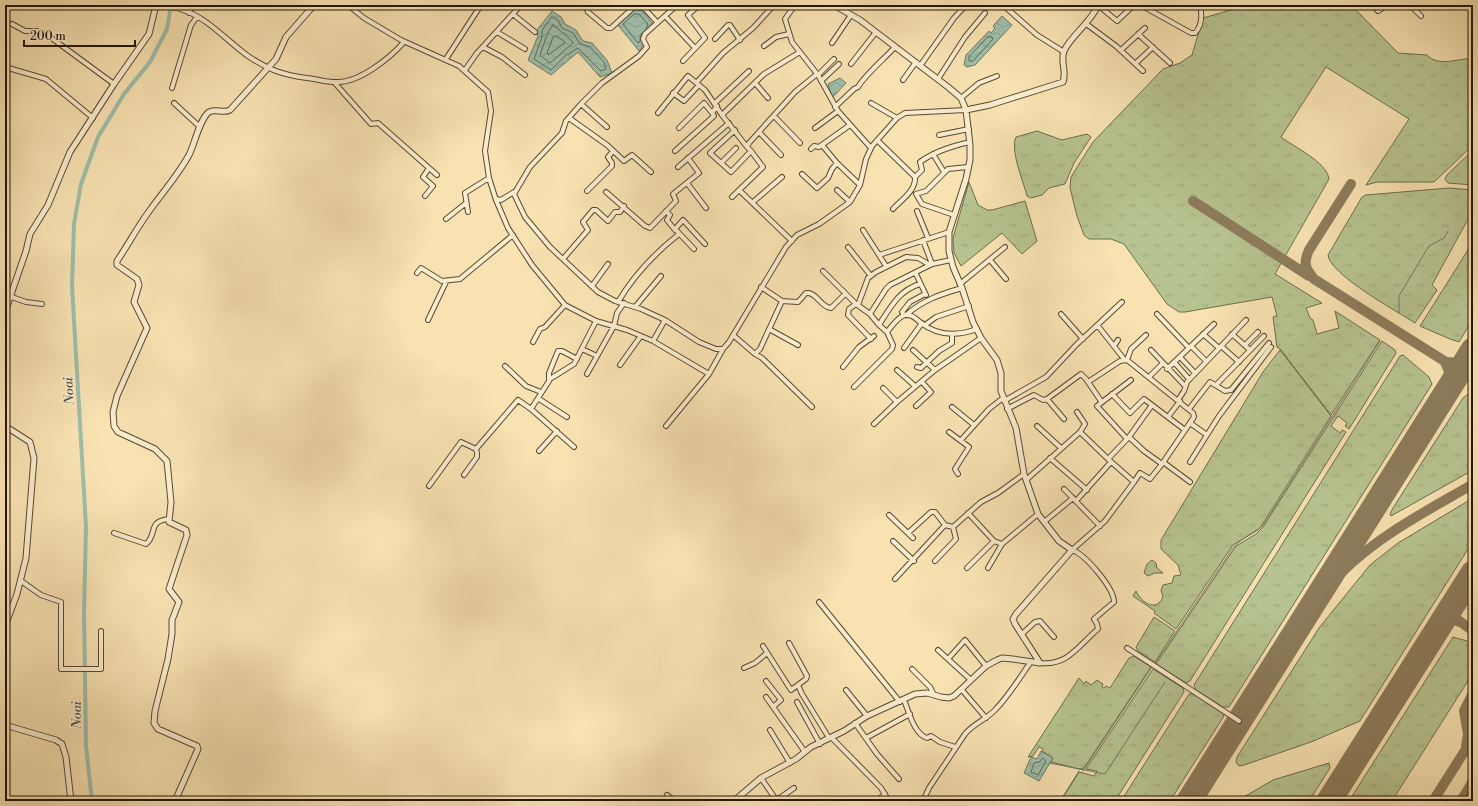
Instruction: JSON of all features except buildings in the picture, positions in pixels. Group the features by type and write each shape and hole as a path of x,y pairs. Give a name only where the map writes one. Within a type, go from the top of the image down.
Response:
{"street":[{"path":"5,312 9,296 26,251 30,234 48,205 70,152 114,84 149,34 156,5 183,10 197,17 248,56 269,68 290,76 334,82 356,77 378,65 394,53 404,42"},
{"path":"189,13 192,5"},
{"path":"175,801 198,749 197,746 158,729 154,723 155,711 172,634 172,620 179,602 169,589 187,535 186,530 172,524 169,519 171,502 167,461 155,449 118,432 114,426 113,412 117,396 147,328 134,302 139,285 137,279 117,265 117,261 143,219 187,158 200,127 208,113 211,111 227,112 230,110 269,68 276,59 286,37 314,5"},
{"path":"348,5 364,18 404,42 446,59 465,70 488,92 491,111 485,151 489,178 496,199 513,235 532,266 565,305 596,321 627,330 653,341 710,374"},
{"path":"446,59 481,5"},
{"path":"465,70 483,47 522,5"},
{"path":"591,5 587,11 607,28 611,28 635,6 645,9 657,22"},
{"path":"496,199 501,200 516,190 530,167 562,133 568,118 602,83 639,56 647,47 643,39 645,34 677,5"},
{"path":"683,61 705,38 688,16 699,5"},
{"path":"673,93 684,101 723,53 740,40 774,5"},
{"path":"795,5 785,19 789,34 821,81 836,109 871,148"},
{"path":"734,801 761,778 790,763 830,737 844,731 867,716 915,694 927,692 949,698 962,690 986,666 1002,658 1030,663 1053,664 1064,660 1098,629 1094,619 1114,602 1113,596 1104,580 1093,567 1083,556 1059,541 1038,514 1024,474 1016,428 1001,392 1001,373 997,360 981,338 951,260 949,251 949,232 968,167 970,142 966,110 961,98 916,62 894,48 876,32 834,5"},
{"path":"920,66 954,18 966,5"},
{"path":"1003,5 1036,35 1064,52"},
{"path":"666,426 710,374 723,349 733,335 761,287 792,241 797,235 819,224 850,202 860,185 866,159 871,148 897,118 905,112 966,110 990,105 1061,84 1064,79 1061,62 1064,52 1098,5 1117,21 1134,5"},
{"path":"1146,8 1191,33 1195,33 1199,27 1202,15 1200,5"},
{"path":"1373,5 1378,11 1387,5"},
{"path":"1410,5 1421,16"},
{"path":"938,79 965,37 986,13"},
{"path":"514,15 535,32"},
{"path":"832,43 851,15"},
{"path":"665,16 695,48"},
{"path":"172,88 191,25 197,17"},
{"path":"1085,23 1121,50 1143,71"},
{"path":"12,24 25,31 37,30 46,34 114,84"},
{"path":"715,39 728,25 730,25 740,40"},
{"path":"1121,50 1145,28"},
{"path":"497,32 525,49"},
{"path":"851,64 876,32"},
{"path":"764,46 776,37 789,34"},
{"path":"1138,34 1170,64"},
{"path":"483,47 502,57 525,75"},
{"path":"1136,64 1153,47"},
{"path":"815,128 836,109 854,88 858,87 863,78 873,71 894,48"},
{"path":"722,115 756,84 764,74 800,52"},
{"path":"747,147 795,92 817,75 834,59"},
{"path":"903,80 916,62"},
{"path":"821,81 838,64"},
{"path":"5,68 46,79 93,118"},
{"path":"675,151 714,116 712,113 716,104 749,71"},
{"path":"658,113 686,76 698,84 716,104 722,115 763,167 732,197"},
{"path":"961,98 979,83 997,76"},
{"path":"334,82 371,124 378,123 437,175"},
{"path":"756,84 768,98"},
{"path":"871,102 897,118"},
{"path":"174,103 200,127"},
{"path":"679,128 704,103 712,113"},
{"path":"581,104 607,127"},
{"path":"774,116 800,143"},
{"path":"568,118 587,130 624,161 632,155 651,172"},
{"path":"678,167 729,123"},
{"path":"810,149 814,146 818,148 850,125"},
{"path":"939,135 969,129"},
{"path":"735,130 710,152 731,172 751,151"},
{"path":"759,132 781,155"},
{"path":"877,140 915,177"},
{"path":"893,209 909,193 915,182 915,177 922,170 920,162 933,154 970,142"},
{"path":"822,145 837,163 860,185"},
{"path":"720,163 736,148"},
{"path":"588,191 612,166 612,163 608,157 613,151"},
{"path":"933,154 944,172"},
{"path":"606,192 648,228 676,201 673,194 699,173 688,158"},
{"path":"802,174 817,188 828,178 832,169 837,163"},
{"path":"954,215 922,204 916,196 918,192 926,191 944,172 955,168 968,167"},
{"path":"425,196 433,186 423,177 429,168"},
{"path":"753,202 782,177"},
{"path":"468,212 465,193 489,178"},
{"path":"687,183 706,208"},
{"path":"516,190 514,194 525,217 550,247 598,292 618,302 635,307 665,320 699,342 716,349 723,349"},
{"path":"739,190 792,241"},
{"path":"837,190 850,202"},
{"path":"446,219 466,203"},
{"path":"563,259 588,230 583,222 593,210 596,210 608,220 615,212 620,212 624,206"},
{"path":"666,211 670,215 667,220 694,249"},
{"path":"917,211 928,238"},
{"path":"618,302 626,289 650,260 677,232 676,227 685,221 705,244"},
{"path":"862,230 886,266"},
{"path":"880,255 949,232"},
{"path":"417,273 422,268 437,279 446,282 460,279 466,276 513,235"},
{"path":"923,240 931,264"},
{"path":"848,247 871,276"},
{"path":"887,332 917,305 961,286 1005,247"},
{"path":"843,367 855,351 873,338 848,315 849,309 857,304 866,282 871,276 886,266 906,257 918,258 931,264"},
{"path":"870,314 886,289 906,276 916,274 931,264 951,260"},
{"path":"990,260 1006,279"},
{"path":"592,286 608,264"},
{"path":"823,271 846,294 870,314 878,325 887,332 893,345 892,349 854,387"},
{"path":"916,274 928,299"},
{"path":"635,307 661,276"},
{"path":"428,320 446,282"},
{"path":"878,325 899,296 911,287 920,284"},
{"path":"761,287 782,301 798,302 806,293 809,292 825,306 831,308 846,294"},
{"path":"905,315 902,312 908,304 925,294"},
{"path":"9,296 26,302 42,304"},
{"path":"756,354 760,349 782,301"},
{"path":"961,440 989,409 1046,377 1122,302"},
{"path":"588,374 614,326 617,313 624,303"},
{"path":"533,342 540,329 545,327 565,305"},
{"path":"904,348 924,324 936,317 969,306"},
{"path":"1060,314 1083,339"},
{"path":"1157,314 1206,362"},
{"path":"905,315 915,317 924,324 952,335 965,334 977,329"},
{"path":"653,341 665,320"},
{"path":"1168,417 1184,391 1189,379 1246,320"},
{"path":"532,409 550,379 569,367 577,359 596,321"},
{"path":"1167,368 1214,324"},
{"path":"1040,663 1013,622 1016,614 1072,550 1100,526 1140,473 1150,479 1190,423 1194,415 1179,400 1126,360 1098,326"},
{"path":"769,329 798,345"},
{"path":"1245,345 1258,332"},
{"path":"1203,334 1239,362"},
{"path":"1232,334 1250,350"},
{"path":"733,335 762,358 812,407"},
{"path":"917,367 921,368 939,351 952,343 952,335"},
{"path":"1088,382 1126,360 1131,349 1146,335"},
{"path":"620,365 640,336"},
{"path":"1216,385 1264,336"},
{"path":"874,424 915,386 981,338"},
{"path":"1114,346 1118,340"},
{"path":"1189,409 1209,383 1212,382 1225,391 1231,390 1270,345 1207,434 1190,462"},
{"path":"582,349 597,356"},
{"path":"913,350 935,370"},
{"path":"1150,350 1185,386"},
{"path":"550,379 549,373 559,351 577,359"},
{"path":"5,354 5,360"},
{"path":"1180,357 1196,373"},
{"path":"1174,362 1189,379"},
{"path":"1149,377 1163,363"},
{"path":"505,366 526,386 541,392"},
{"path":"897,370 915,386"},
{"path":"1007,409 1034,395 1043,400 1048,399 1080,374 1088,382 1101,401"},
{"path":"1132,380 1097,404 1097,408 1128,438 1144,451 1190,482"},
{"path":"916,406 931,392 922,382"},
{"path":"884,388 897,402"},
{"path":"1112,394 1130,413 1143,399 1185,430"},
{"path":"539,399 567,417"},
{"path":"1048,399 1064,419"},
{"path":"464,475 477,457 476,450 516,401 521,401 532,409 574,447"},
{"path":"1044,522 1087,490 1152,405"},
{"path":"952,407 974,425"},
{"path":"1026,480 1085,428 1085,424 1077,412"},
{"path":"1190,423 1207,434"},
{"path":"5,426 30,442 34,458 28,546 21,581 5,626"},
{"path":"1037,426 1061,448"},
{"path":"539,451 557,431"},
{"path":"949,432 961,440 968,446 969,449 955,470 958,474"},
{"path":"1080,432 1134,482"},
{"path":"429,486 460,442 476,450"},
{"path":"1050,458 1087,490"},
{"path":"953,527 981,502 998,493 1024,474"},
{"path":"1064,489 1100,526"},
{"path":"908,533 931,512 935,512 945,525 953,527"},
{"path":"968,513 994,541 1002,544"},
{"path":"988,568 1002,544 1038,514"},
{"path":"889,515 913,538"},
{"path":"114,533 146,544 149,541 158,521 169,519"},
{"path":"896,579 914,561 945,525"},
{"path":"935,561 956,539 953,527"},
{"path":"893,541 914,561"},
{"path":"967,568 994,541"},
{"path":"21,581 41,595 61,602 60,668 68,670 102,668 101,632"},
{"path":"819,602 902,701 910,714 917,731 924,737 927,738 932,736 940,742 956,747"},
{"path":"1022,634 1035,622 1040,620 1054,637"},
{"path":"948,659 965,640 986,666"},
{"path":"763,646 791,690 807,676 789,643"},
{"path":"1127,648 1239,721"},
{"path":"938,650 971,680"},
{"path":"744,668 755,663 767,653"},
{"path":"923,801 929,788 971,726 986,718 1003,702 1030,663"},
{"path":"912,669 930,687 934,695"},
{"path":"766,681 781,700 774,706"},
{"path":"798,685 802,694 830,737 885,794 889,801"},
{"path":"846,690 867,716"},
{"path":"962,690 986,718"},
{"path":"766,697 774,706 805,752"},
{"path":"797,702 820,744"},
{"path":"866,738 910,714"},
{"path":"855,723 888,768 899,780"},
{"path":"5,725 56,740 62,744 66,757 71,801"},
{"path":"770,730 790,763"},
{"path":"761,778 777,801 794,788"},
{"path":"877,801 885,794"},
{"path":"666,795 675,801"}],"green space":[{"path":"1248,5 1351,5 1398,53 1427,55 1437,61 1473,58 1473,145 1434,182 1377,182 1366,185 1409,119 1326,67 1281,137 1316,161 1327,173 1329,179 1275,274 1322,303 1306,308 1310,318 1313,320 1317,334 1339,328 1335,311 1380,340 1331,415 1281,350 1277,347 1273,317 1277,316 1272,297 1179,312 1167,304 1124,244 1111,239 1089,239 1084,235 1077,216 1070,188 1071,177 1093,142 1163,69 1180,63 1192,55 1203,18"},
{"path":"1037,131 1062,140 1087,134 1091,137 1074,163 1065,184 1049,188 1042,195 1031,198 1027,196 1020,174 1016,158 1015,143 1016,137"},
{"path":"1473,150 1473,185 1448,183 1445,179 1447,175"},
{"path":"969,182 978,205 987,210 1025,201 1037,241 1022,254 1002,233 961,266 954,253 953,238"},
{"path":"1449,188 1473,190 1473,210 1432,285 1437,290 1415,323 1352,282 1332,263 1328,255 1362,197 1366,195"},
{"path":"1473,242 1473,319 1459,342 1420,326"},
{"path":"1382,341 1395,350 1396,353 1349,429 1345,426 1347,423 1338,416 1331,426 1340,433 1342,430 1346,432 1190,681 1186,683 1156,664 1236,546 1256,534 1263,527"},
{"path":"1280,350 1331,416 1260,528 1233,545 1176,629 1154,613 1155,611 1133,596 1136,591 1145,602 1153,605 1157,604 1163,597 1161,590 1163,585 1172,583 1174,576 1181,575 1178,565 1161,549 1161,540 1263,372"},
{"path":"1403,355 1429,377 1432,384 1229,707 1223,707 1196,690 1194,685 1400,356"},
{"path":"1467,395 1473,396 1473,470 1391,516 1390,514 1393,508 1463,398"},
{"path":"1473,498 1473,541 1360,721 1311,742 1239,766 1236,762 1237,757 1319,628 1370,565 1398,543"},
{"path":"1152,560 1156,563 1157,568 1163,573 1155,573 1148,576 1144,573 1147,564"},
{"path":"1154,617 1175,631 1155,662 1138,651 1136,647"},
{"path":"1453,637 1467,641 1473,647 1473,672 1392,801 1349,801"},
{"path":"1134,656 1151,667 1084,768 1079,769 1051,762 1053,758 1042,751 1043,749 1039,747 1033,756 1028,757 1079,678 1084,684 1086,681 1091,685 1097,680 1103,684 1102,687 1104,688 1106,686 1110,688 1129,658"},
{"path":"1153,669 1183,688 1184,692 1115,801 1061,801 1079,772 1094,776 1097,771 1086,769"},
{"path":"1189,694 1194,694 1222,713 1224,716 1170,801 1121,801"},
{"path":"1329,763 1330,768 1309,801 1237,801 1273,780"}],"water":[{"path":"633,10 642,10 652,23 652,29 644,37 645,42 639,51 617,24"},
{"path":"552,11 561,17 565,24 576,30 583,41 592,43 607,60 612,73 600,77 578,52 551,75 528,60 538,36 537,30"},
{"path":"1002,16 1012,25 975,65 967,67 964,65 966,55 989,31 991,33 995,28 993,26"},
{"path":"840,78 846,83 832,98 828,84"},
{"path":"1041,751 1053,758 1039,781 1024,773 1031,757 1037,759"}],"waterway":[{"name":"Noai","path":"92,801 86,746 84,612 86,527 72,286 74,224 81,184 98,137 124,94 150,62 167,29 171,5"},
{"path":"1399,313 1399,296 1429,246 1444,238 1448,231"},
{"path":"1154,665 1236,544 1264,524 1380,341"},
{"path":"1083,771 1152,667"},
{"path":"1049,763 1105,774 1165,682"},
{"path":"1060,801 1079,771"}],"taxiway":[{"path":"1351,184 1309,250 1306,258 1306,265 1309,272 1314,279 1473,379"},
{"path":"1193,201 1309,276"},
{"path":"1446,362 1459,363 1471,352"},
{"path":"1445,362 1451,377 1447,391"},
{"path":"1298,629 1329,586 1356,559 1404,524 1473,484"},
{"path":"1454,603 1451,609 1454,617 1473,631"},
{"path":"1441,624 1445,620 1449,619 1459,622"},
{"path":"1466,746 1468,734 1464,711 1473,693"},
{"path":"1433,801 1473,738"},
{"path":"1461,801 1473,781"}],"runway":[{"path":"1189,801 1473,350"},
{"path":"1329,801 1473,573"}]}
